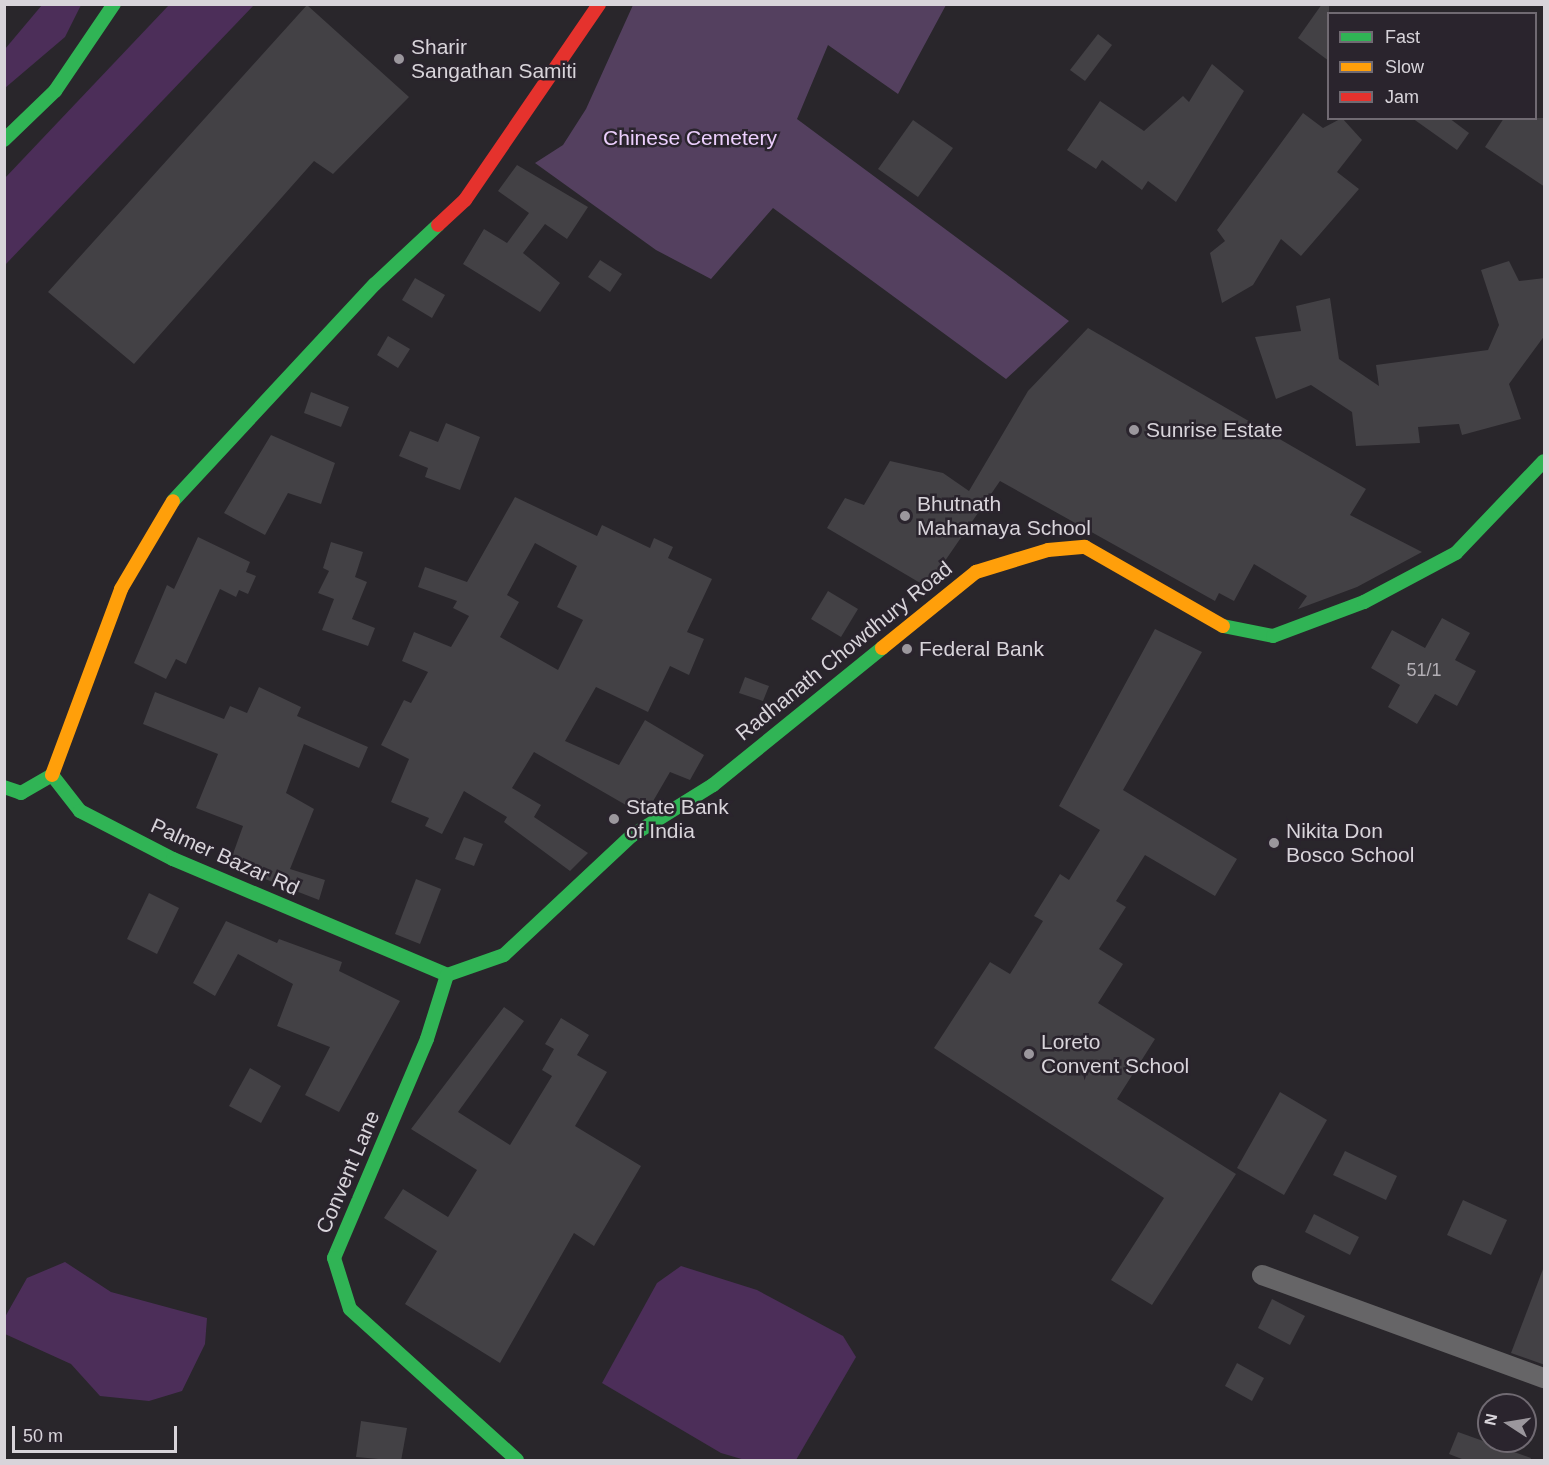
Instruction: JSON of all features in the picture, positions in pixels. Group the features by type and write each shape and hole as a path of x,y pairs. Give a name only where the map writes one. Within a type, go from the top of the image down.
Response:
{"street":[{"path":"4,140 55,91 114,4"},
{"path":"4,787 21,793 52,775 121,589 162,512 375,284 465,200 599,4"},
{"name":"Radhanath Chowdhury Road","path":"447,975 504,955 631,836 713,785 976,572 1048,550 1085,547 1216,624 1274,636 1364,602 1456,553 1545,461"},
{"name":"Palmer Bazar Rd","path":"52,775 80,811 173,859 447,975"},
{"name":"Convent Lane","path":"447,975 427,1039 334,1258 350,1309 517,1461"},
{"path":"1262,1275 1545,1378"}],"green space":[{"name":"Chinese Cemetery","path":"633,5 946,5 898,94 828,45 797,119 1069,321 1006,379 773,208 711,279 656,250 535,163 563,145 586,109"}],"shaded area":[{"path":"42,5 81,5 65,37 5,88 5,49"},
{"path":"169,5 254,5 5,265 5,178"},
{"path":"65,1262 111,1292 207,1318 205,1344 182,1391 149,1401 100,1396 71,1364 5,1334 5,1317 27,1278"},
{"path":"681,1266 757,1290 843,1336 856,1357 796,1460 745,1460 721,1453 602,1383 657,1283"}],"building":[{"path":"1322,4 1329,4 1327,60 1298,38"},
{"path":"307,5 409,97 333,174 314,161 134,364 48,292"},
{"path":"1098,34 1112,45 1085,81 1070,70"},
{"path":"1212,64 1244,91 1176,202 1148,181 1142,190 1102,160 1096,169 1067,150 1100,101 1144,131 1183,96 1189,102"},
{"path":"1303,113 1323,128 1338,120 1344,120 1362,140 1337,172 1359,189 1301,256 1281,239 1253,285 1222,303 1210,253 1225,241 1217,230"},
{"path":"1545,118 1545,187 1485,147 1503,120"},
{"path":"913,120 953,148 918,197 878,169"},
{"path":"1415,120 1452,120 1469,133 1457,150"},
{"path":"517,165 588,207 567,239 545,224 523,253 560,283 540,312 463,264 484,229 507,243 529,213 498,191"},
{"path":"600,260 622,274 610,292 588,277"},
{"path":"1509,261 1519,281 1545,278 1545,335 1509,384 1521,419 1462,435 1459,424 1418,427 1420,443 1356,446 1352,412 1311,385 1276,399 1255,337 1301,331 1296,306 1330,298 1339,359 1379,386 1376,365 1488,350 1499,325 1481,270"},
{"path":"415,278 445,295 432,318 402,300"},
{"name":"Sunrise Estate","path":"1088,328 1366,489 1350,515 1422,552 1357,587 1298,609 1307,596 1254,564 1234,601 1219,593 1215,601 1000,481 927,587 827,528 845,498 864,505 890,461 943,473 969,491 1028,391"},
{"path":"388,336 410,349 398,368 377,355"},
{"path":"311,392 349,407 341,427 304,413"},
{"path":"446,423 480,437 460,490 425,477 428,468 399,456 410,431 438,442"},
{"path":"271,435 335,463 321,504 288,493 265,535 224,513"},
{"path":"515,497 597,536 602,525 650,548 654,538 673,547 668,558 712,579 687,632 704,639 689,675 670,666 648,712 596,687 565,741 619,765 645,720 704,755 690,780 670,772 652,803 638,812 534,752 512,788 541,805 534,817 588,853 570,871 504,822 507,817 464,791 442,834 425,826 429,818 391,802 409,759 381,745 404,700 411,703 428,672 402,661 414,632 451,647 469,616 453,608 457,601 418,587 425,567 467,582","holes":["535,543 577,566 557,607 583,620 558,670 500,637 519,602 507,595"]},
{"path":"198,537 250,562 246,572 256,576 248,594 239,590 236,597 220,589 186,664 176,659 166,679 134,663 167,585 174,589"},
{"path":"331,542 363,552 355,577 367,582 352,619 375,628 368,646 322,630 334,599 318,593 329,571 323,568"},
{"path":"828,591 858,609 841,637 811,619"},
{"path":"1442,618 1470,633 1455,660 1476,671 1457,706 1435,694 1417,724 1388,707 1400,685 1371,668 1392,630 1425,648"},
{"path":"1155,629 1202,652 1123,790 1237,859 1215,896 1145,855 1116,901 1126,907 1099,949 1123,964 1098,1003 1155,1039 1117,1099 1236,1174 1152,1305 1111,1280 1164,1198 934,1048 990,962 1010,974 1043,921 1034,916 1060,874 1069,880 1100,830 1059,806"},
{"path":"745,677 769,686 763,701 739,693"},
{"path":"259,687 301,707 297,716 368,747 359,768 304,744 286,793 314,809 290,869 325,880 319,900 229,865 243,826 196,808 218,754 143,724 155,692 224,719 230,706 247,713"},
{"path":"464,837 483,844 474,866 455,859"},
{"path":"416,879 441,889 420,944 395,934"},
{"path":"149,893 179,908 157,954 127,939"},
{"path":"226,921 277,943 279,939 342,962 339,971 400,1001 339,1112 305,1095 330,1047 277,1026 293,984 238,954 215,996 193,983"},
{"path":"504,1007 524,1021 458,1112 510,1145 552,1076 542,1070 554,1049 545,1044 561,1018 589,1035 577,1055 607,1072 575,1126 641,1166 594,1246 574,1233 500,1363 405,1304 437,1251 384,1218 403,1189 448,1217 477,1170 411,1129"},
{"path":"250,1068 281,1086 261,1123 229,1106"},
{"path":"1280,1092 1327,1120 1284,1195 1237,1168"},
{"path":"1345,1151 1397,1176 1386,1200 1333,1175"},
{"path":"1463,1200 1507,1220 1491,1255 1447,1235"},
{"path":"1314,1214 1359,1237 1350,1255 1305,1232"},
{"path":"1543,1269 1545,1269 1545,1365 1511,1353"},
{"path":"1272,1299 1305,1316 1290,1345 1258,1328"},
{"path":"1237,1363 1264,1378 1252,1401 1225,1386"},
{"path":"361,1421 407,1428 401,1461 356,1457"},
{"path":"1458,1432 1477,1439 1477,1453 1517,1453 1531,1458 1530,1461 1467,1461 1449,1454"}],"traffic: fast":[{"path":"4,140 55,91 114,4"},
{"path":"173,501 375,284 438,225"},
{"path":"1223,626 1273,636 1364,602 1456,553 1544,461"},
{"path":"447,975 504,955 631,836 713,785 882,648"},
{"path":"52,775 80,811 173,859 447,975"},
{"path":"4,787 21,793 52,775"},
{"path":"447,975 427,1039 334,1258 350,1309 517,1460"}],"traffic: slow":[{"path":"52,775 121,589 173,501"},
{"path":"882,648 976,572 1048,550 1085,547 1223,626"}],"traffic: jam":[{"path":"438,225 465,200 599,4"}],"place":[{"name":"Sharir Sangathan Samiti","path":"399,59"},
{"name":"Sunrise Estate","path":"1134,430"},
{"name":"Bhutnath Mahamaya School","path":"905,516"},
{"name":"Federal Bank","path":"907,649"},
{"name":"State Bank of India","path":"614,819"},
{"name":"Nikita Don Bosco School","path":"1274,843"},
{"name":"Loreto Convent School","path":"1029,1054"}]}
